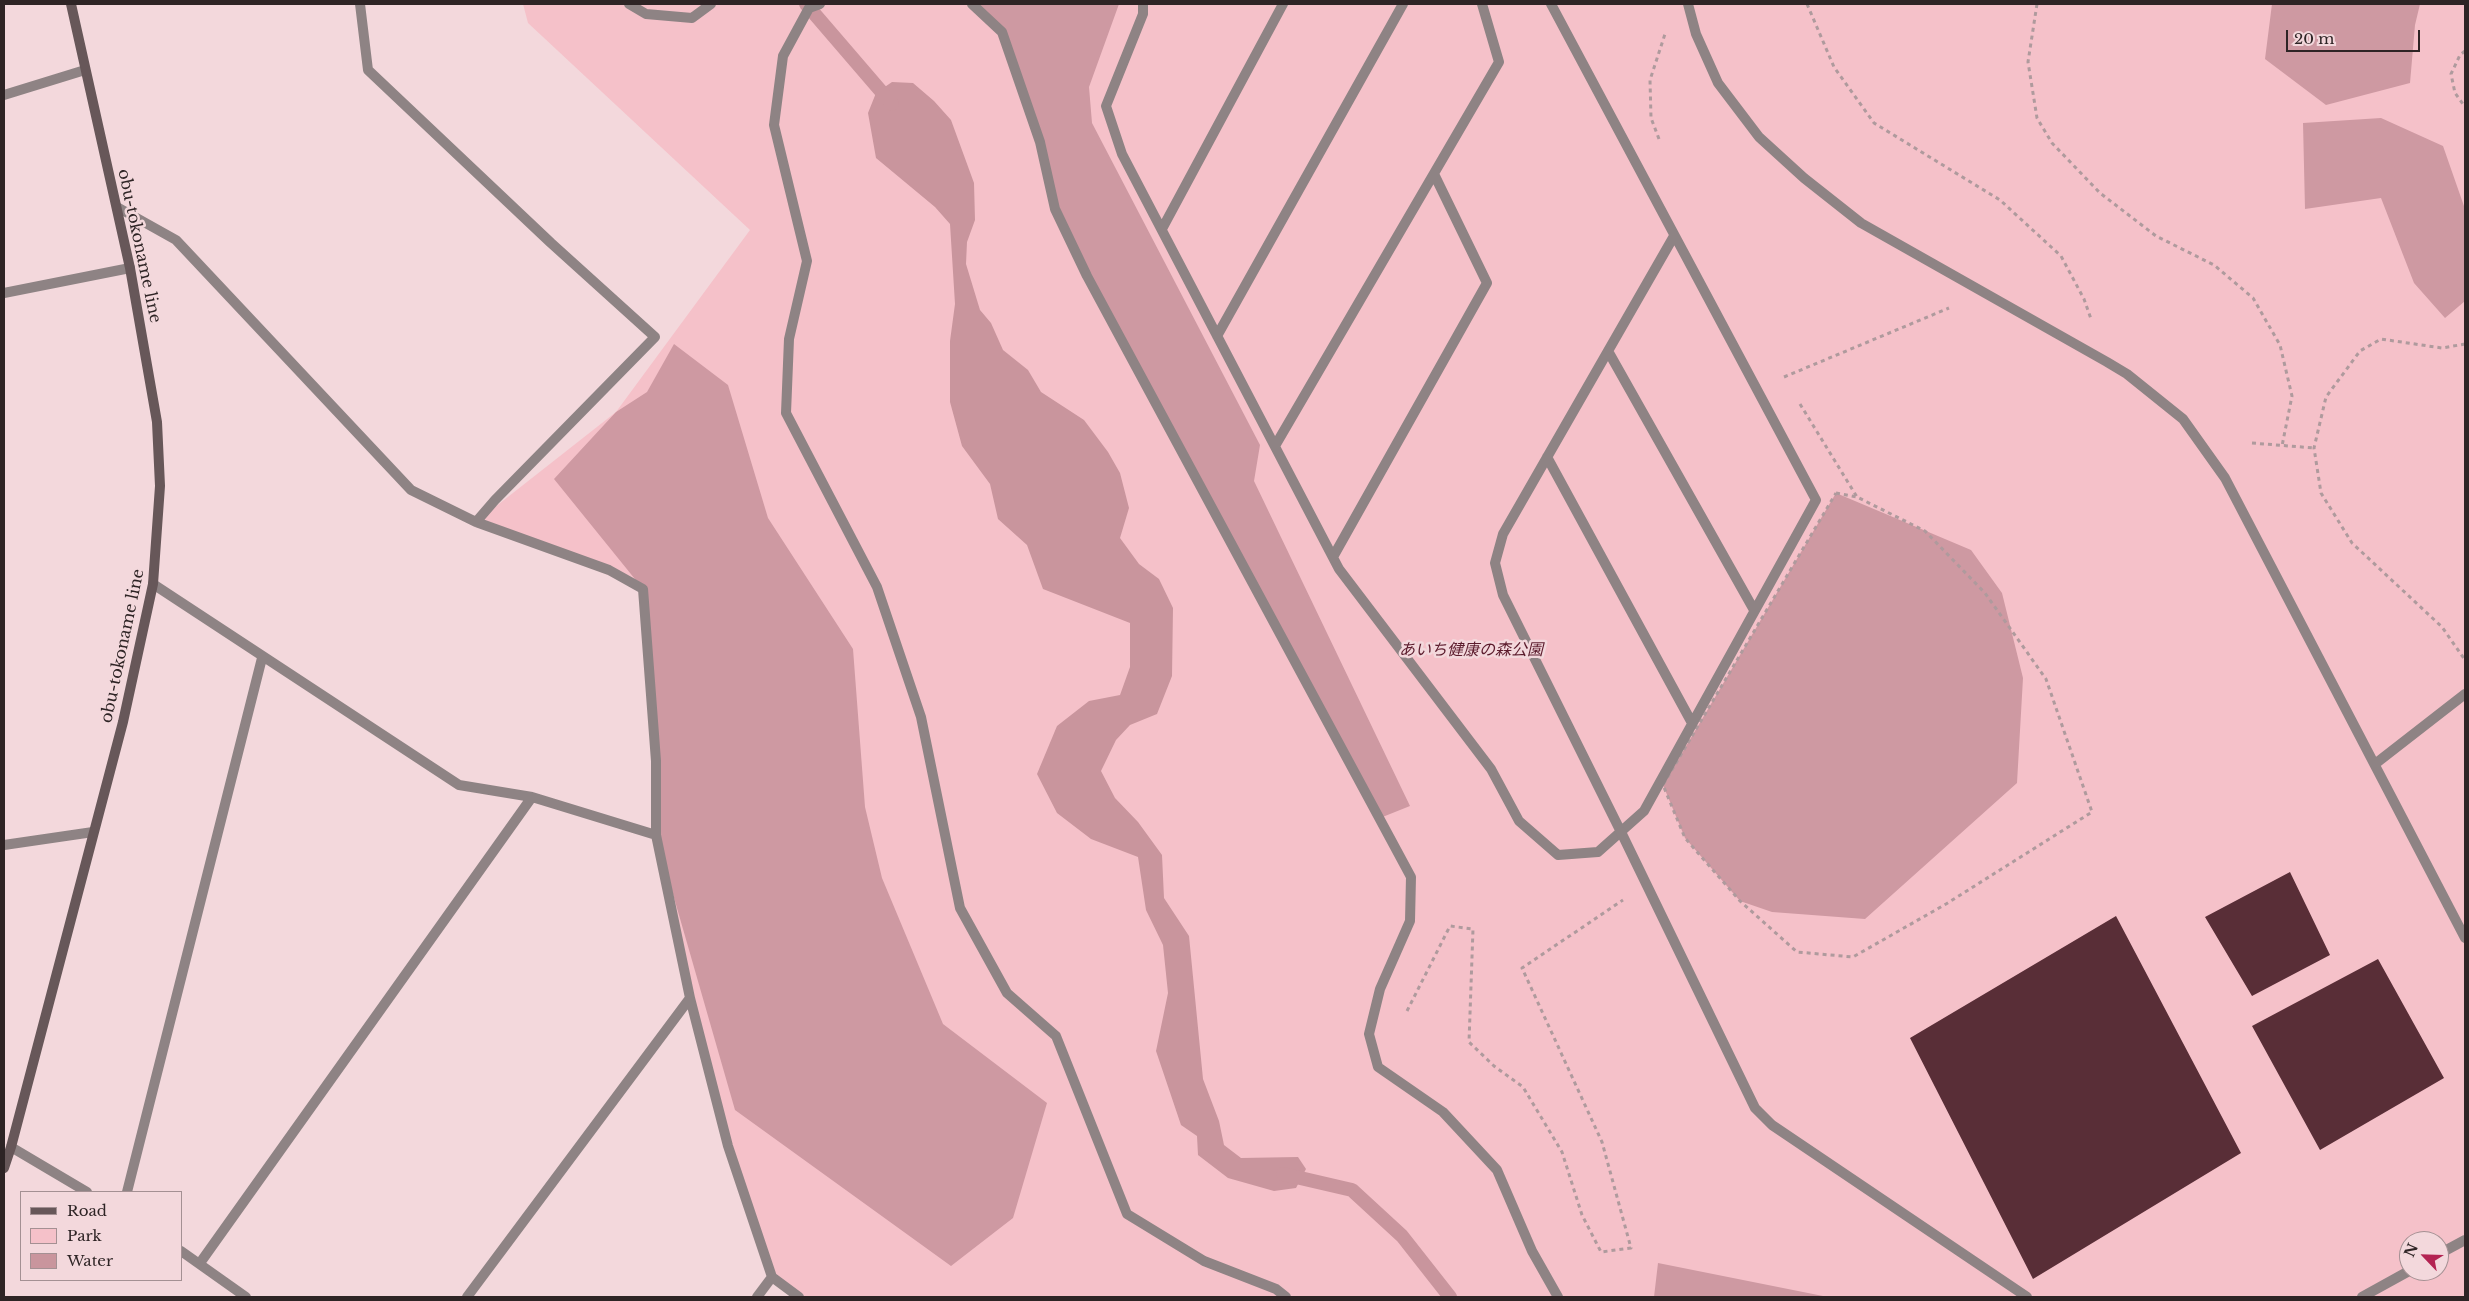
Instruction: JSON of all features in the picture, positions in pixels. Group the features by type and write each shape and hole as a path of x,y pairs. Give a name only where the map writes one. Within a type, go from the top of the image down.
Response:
{"main road":[{"name":"obu-tokoname line","path":"4,1168 92,832 123,722 154,584 160,486 157,422 130,268 71,4"}],"street":[{"path":"360,4 368,70 550,243 655,337 495,500 476,522"},
{"path":"629,4 646,14 692,18 711,4"},
{"path":"820,4 810,8 783,56 774,125 808,262 789,339 786,413 878,587 921,717 960,908 1007,993 1056,1036 1127,1214 1204,1261 1276,1289 1286,1297"},
{"path":"972,4 1002,32 1040,142 1055,209 1087,276 1411,877 1410,921 1380,990 1369,1034 1378,1067 1443,1112 1497,1170 1532,1251 1558,1297"},
{"path":"1143,4 1143,14 1106,106 1122,154 1333,557 1345,576 1491,768 1519,821 1558,855 1598,852 1644,811 1816,500 1551,4"},
{"path":"1162,229 1283,4"},
{"path":"1217,336 1402,4"},
{"path":"1275,446 1499,62 1482,4"},
{"path":"1688,4 1696,34 1718,83 1759,137 1804,178 1861,223 1986,292 2127,374 2183,419 2226,478 2465,938"},
{"path":"4,96 85,70"},
{"path":"1333,557 1487,283 1434,174"},
{"path":"117,207 176,240 411,490 476,522 609,570 643,589 656,761 656,835 690,998 728,1146 772,1278 799,1297"},
{"path":"1674,236 1503,534 1495,563 1503,595 1647,884 1755,1108 1772,1125 2027,1297"},
{"path":"4,293 130,268"},
{"path":"1608,351 1754,610"},
{"path":"1547,457 1692,722"},
{"path":"154,584 262,658 458,785 532,797 656,835"},
{"path":"127,1191 262,658"},
{"path":"2375,764 2465,694"},
{"path":"200,1263 532,797"},
{"path":"4,845 92,832"},
{"path":"467,1297 690,998"},
{"path":"11,1147 85,1191"},
{"path":"2449,1249 2465,1240"},
{"path":"182,1252 246,1297"},
{"path":"2362,1297 2399,1277"},
{"path":"757,1297 772,1278"}],"path":[{"path":"1807,4 1834,67 1874,123 2000,200 2061,256 2084,299 2107,362"},
{"path":"2037,4 2028,62 2037,118 2052,144 2100,193 2156,236 2214,265 2253,298 2280,345 2292,396 2282,446"},
{"path":"1661,146 1651,118 1650,80 1667,28"},
{"path":"2465,51 2460,55 2451,74 2455,92 2465,107"},
{"path":"1784,377 1986,292"},
{"path":"2465,344 2442,348 2381,339 2360,351 2326,397 2314,448 2321,493 2352,543 2442,627 2465,660"},
{"path":"1779,368 1789,385"},
{"path":"1663,785 1685,838 1740,901 1797,952 1853,957 1946,904 2092,812 2046,679 2013,632 1985,593 1926,531 1857,497 1798,401"},
{"path":"2252,443 2314,448"},
{"path":"1405,1014 1450,926 1473,929 1469,1042 1494,1066 1523,1087 1562,1152 1582,1215 1601,1252 1631,1248 1602,1142 1522,968 1647,884"}],"green space":[{"name":"あいち健康の森公園","path":"523,4 2465,4 2465,1297 799,1297 772,1277 728,1146 656,835 643,589 476,522 616,412 750,230 528,23"}],"shaded area":[{"path":"966,4 1119,4 1089,87 1092,123 1260,445 1254,481 1410,806 1380,818 1055,209 1040,142 1002,33"},
{"path":"2272,4 2420,4 2415,25 2410,83 2326,105 2265,59"},
{"path":"2381,118 2443,146 2465,209 2465,301 2445,318 2414,283 2381,198 2305,209 2303,123"},
{"path":"674,344 728,385 768,518 853,649 865,807 882,878 943,1024 1047,1103 1013,1218 951,1266 735,1110 656,835 643,589 554,479 616,412 647,392"},
{"path":"1836,493 1971,550 2002,593 2023,678 2017,783 1865,919 1772,912 1740,901 1685,838 1663,785"},
{"path":"1658,1263 1828,1297 1654,1297"}],"water":[{"path":"892,82 913,83 934,101 951,120 974,183 975,220 967,242 966,264 980,310 991,323 1003,350 1028,370 1041,392 1084,420 1108,452 1120,473 1129,508 1120,538 1139,564 1159,579 1173,608 1172,676 1157,714 1130,725 1116,740 1101,771 1115,798 1138,822 1162,855 1164,898 1189,936 1203,1079 1219,1121 1224,1145 1241,1158 1298,1157 1306,1169 1296,1188 1274,1191 1228,1178 1198,1155 1197,1136 1181,1125 1156,1051 1168,993 1163,945 1146,910 1138,857 1091,839 1057,813 1037,774 1057,726 1089,701 1120,695 1130,667 1130,623 1043,589 1027,545 998,519 990,484 962,446 950,402 950,341 955,304 950,224 935,207 876,158 868,113 876,93"}],"building":[{"path":"2290,872 2330,955 2252,996 2205,917"},
{"path":"2116,916 2241,1153 2033,1279 1910,1038"},
{"path":"2378,959 2444,1078 2320,1150 2252,1026"}],"waterway":[{"path":"806,4 892,104"},
{"path":"1283,1174 1352,1190 1402,1236 1450,1297"}]}
